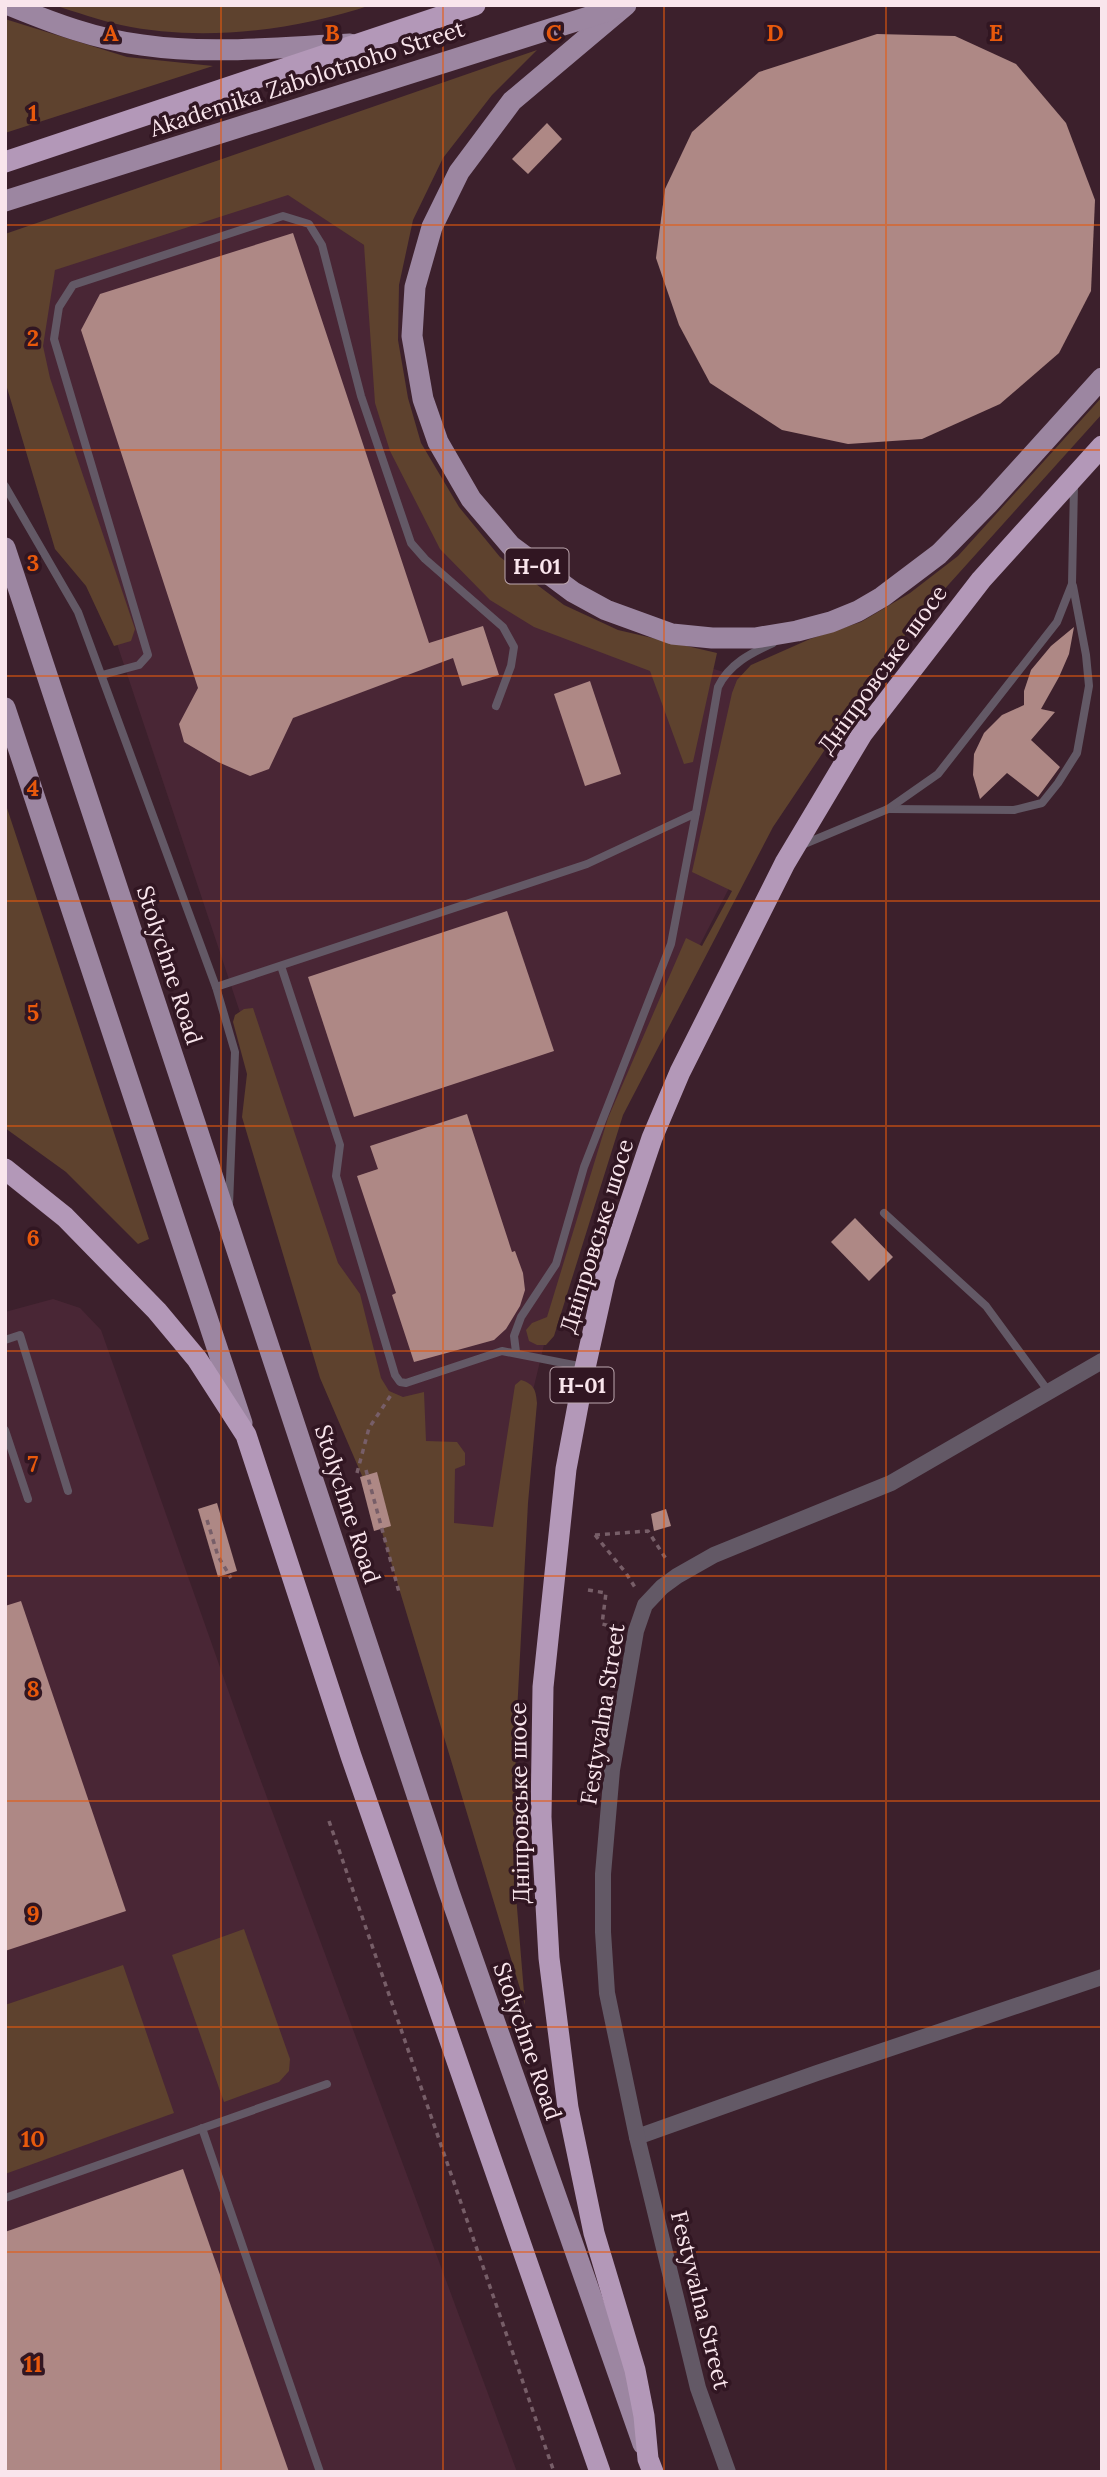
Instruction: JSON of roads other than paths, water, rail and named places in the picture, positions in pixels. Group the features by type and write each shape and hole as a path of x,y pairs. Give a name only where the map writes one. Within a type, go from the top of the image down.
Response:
{"highway":[{"name":"Akademika Zabolotnoho Street","path":"10,161 475,5"},
{"name":"Дніпровське шосе","path":"651,2465 635,2370 594,2233 568,2108 548,1958 541,1817 543,1687 566,1469 585,1368 606,1278 652,1138 680,1072 793,849 862,734 981,580 1102,446"},
{"path":"5,1169 65,1217 157,1311 197,1359 246,1435 351,1756 600,2472"}],"main road":[{"path":"9,5 70,30 142,46 210,50 366,43"},
{"name":"Akademika Zabolotnoho Street","path":"5,201 626,5"},
{"name":"Дніпровське шосе","path":"626,5 512,101 459,172 432,227 415,287 412,336 423,399 438,442 471,499 511,546 573,592 606,610 672,634 744,638 797,631 858,611 909,579 939,554 988,504 1102,378"},
{"name":"Stolychne Road","path":"5,548 449,1892 651,2465"},
{"path":"5,708 246,1435"}],"street":[{"name":"Festyvalna Street","path":"728,2472 698,2388 637,2137 607,1993 603,1874 612,1770 636,1631 645,1605 677,1576 713,1555 891,1483 1102,1361"},
{"path":"637,2137 1102,1977"}],"lane":[{"path":"102,675 139,665 148,654 54,340 59,307 73,285 283,216 309,225 322,245 361,396 411,543 425,559 503,627 514,647 512,666 496,706"},
{"path":"888,810 1014,810 1042,803 1077,753 1089,686 1072,583 1074,476"},
{"path":"5,486 78,612 216,988 235,1052 228,1226"},
{"path":"793,849 888,810 938,774 1057,622 1072,583"},
{"path":"516,1352 514,1336 521,1317 556,1264 584,1167 671,944 718,687 723,678 746,656 797,631"},
{"path":"216,988 587,864 696,813"},
{"path":"281,966 340,1146 336,1176 395,1375 400,1382 406,1383 502,1351 585,1368"},
{"path":"884,1213 986,1306 1049,1392"},
{"path":"5,1340 20,1335 68,1491"},
{"path":"5,1430 28,1499"},
{"path":"5,2198 327,2084"},
{"path":"202,2128 320,2472"}]}
